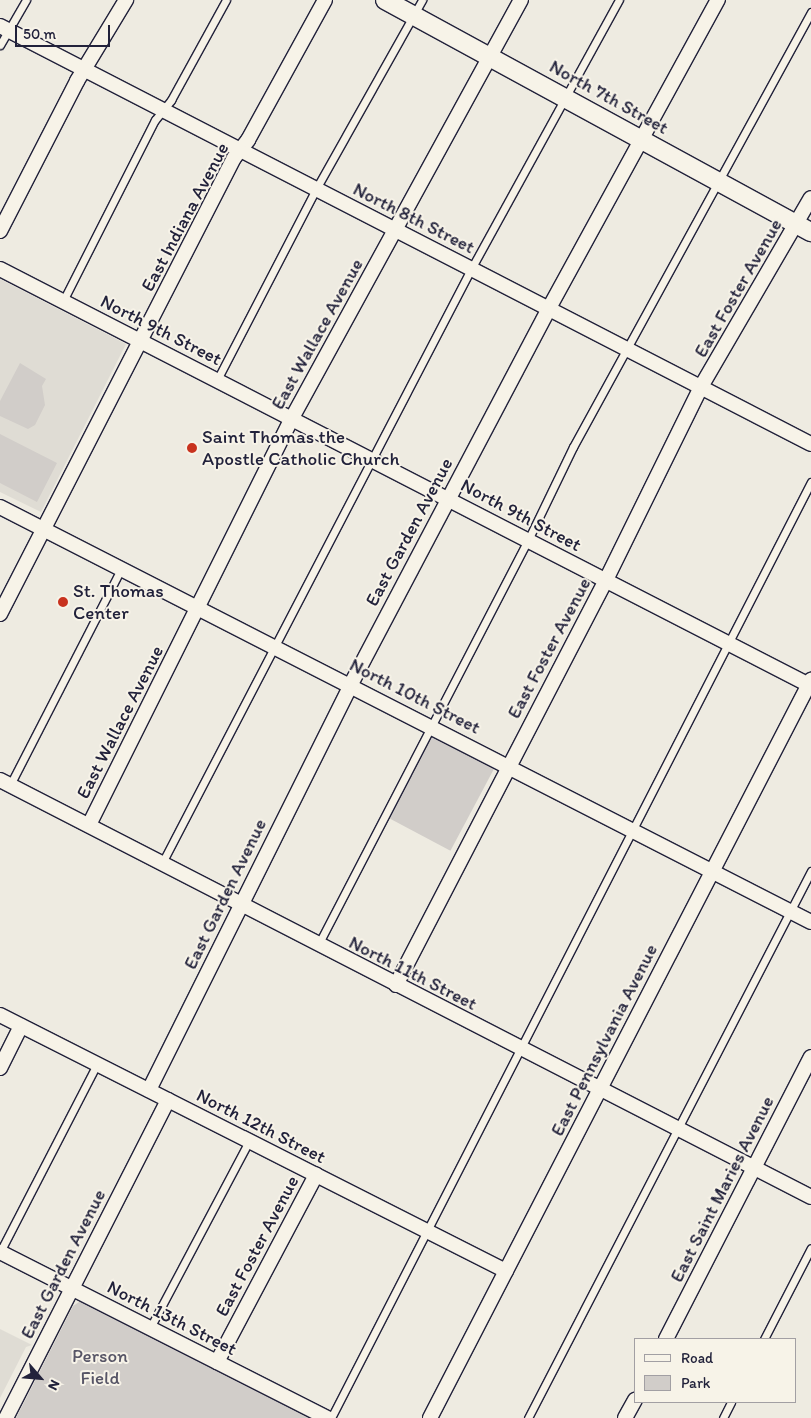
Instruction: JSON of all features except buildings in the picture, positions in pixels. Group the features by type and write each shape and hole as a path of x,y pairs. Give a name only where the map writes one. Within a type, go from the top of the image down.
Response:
{"street":[{"path":"0,231 85,70 126,0"},
{"name":"East Indiana Avenue","path":"0,614 140,340 240,150 325,0"},
{"name":"North 7th Street","path":"385,0 804,228"},
{"name":"East Wallace Avenue","path":"89,825 292,418 521,0"},
{"name":"East Garden Avenue","path":"149,1090 351,684 548,310 640,139 718,0"},
{"name":"North 8th Street","path":"4,28 548,310 702,385 811,444"},
{"name":"East Foster Avenue","path":"396,985 508,764 606,580 702,385 804,228 811,198"},
{"name":"North 9th Street","path":"0,269 372,458 728,645 810,684"},
{"name":"North 10th Street","path":"0,507 432,725 811,922"},
{"name":"East Pennsylvania Avenue","path":"430,1418 810,684"},
{"name":"North 11th Street","path":"5,782 240,906 811,1197"},
{"name":"North 12th Street","path":"0,1015 506,1271"},
{"path":"0,1068 22,1026"},
{"name":"East Saint Maries Avenue","path":"667,1338 811,1057"},
{"name":"East Garden Avenue","path":"6,1418 168,1100"},
{"name":"East Foster Avenue","path":"217,1362 316,1175"},
{"name":"North 13th Street","path":"0,1252 327,1418"},
{"path":"625,1418 634,1402"}],"lane":[{"path":"0,45 4,28 26,0"},
{"path":"63,301 124,177 226,0"},
{"path":"217,380 316,189 422,0"},
{"path":"161,865 471,269 619,0"},
{"path":"318,945 528,540 573,447 811,12"},
{"path":"331,1418 811,482"},
{"path":"5,782 121,569"},
{"path":"528,1418 811,871"},
{"path":"0,1252 97,1064"},
{"path":"149,1328 249,1141"},
{"path":"765,1338 811,1248"},
{"path":"723,1418 730,1403"}],"shaded area":[{"path":"0,279 126,344 41,512 0,492"},
{"path":"0,1329 32,1345 26,1347 0,1398"}],"green space":[{"path":"20,363 46,379 42,386 45,405 35,425 28,429 0,416 0,401"},
{"path":"0,434 57,463 37,502 0,483"},
{"path":"431,734 495,768 450,851 387,817"},
{"name":"Person Field","path":"82,1300 311,1418 16,1418 73,1306"}],"place":[{"name":"Saint Thomas the Apostle Catholic Church","path":"192,448"},
{"name":"St. Thomas Center","path":"63,602"}]}
